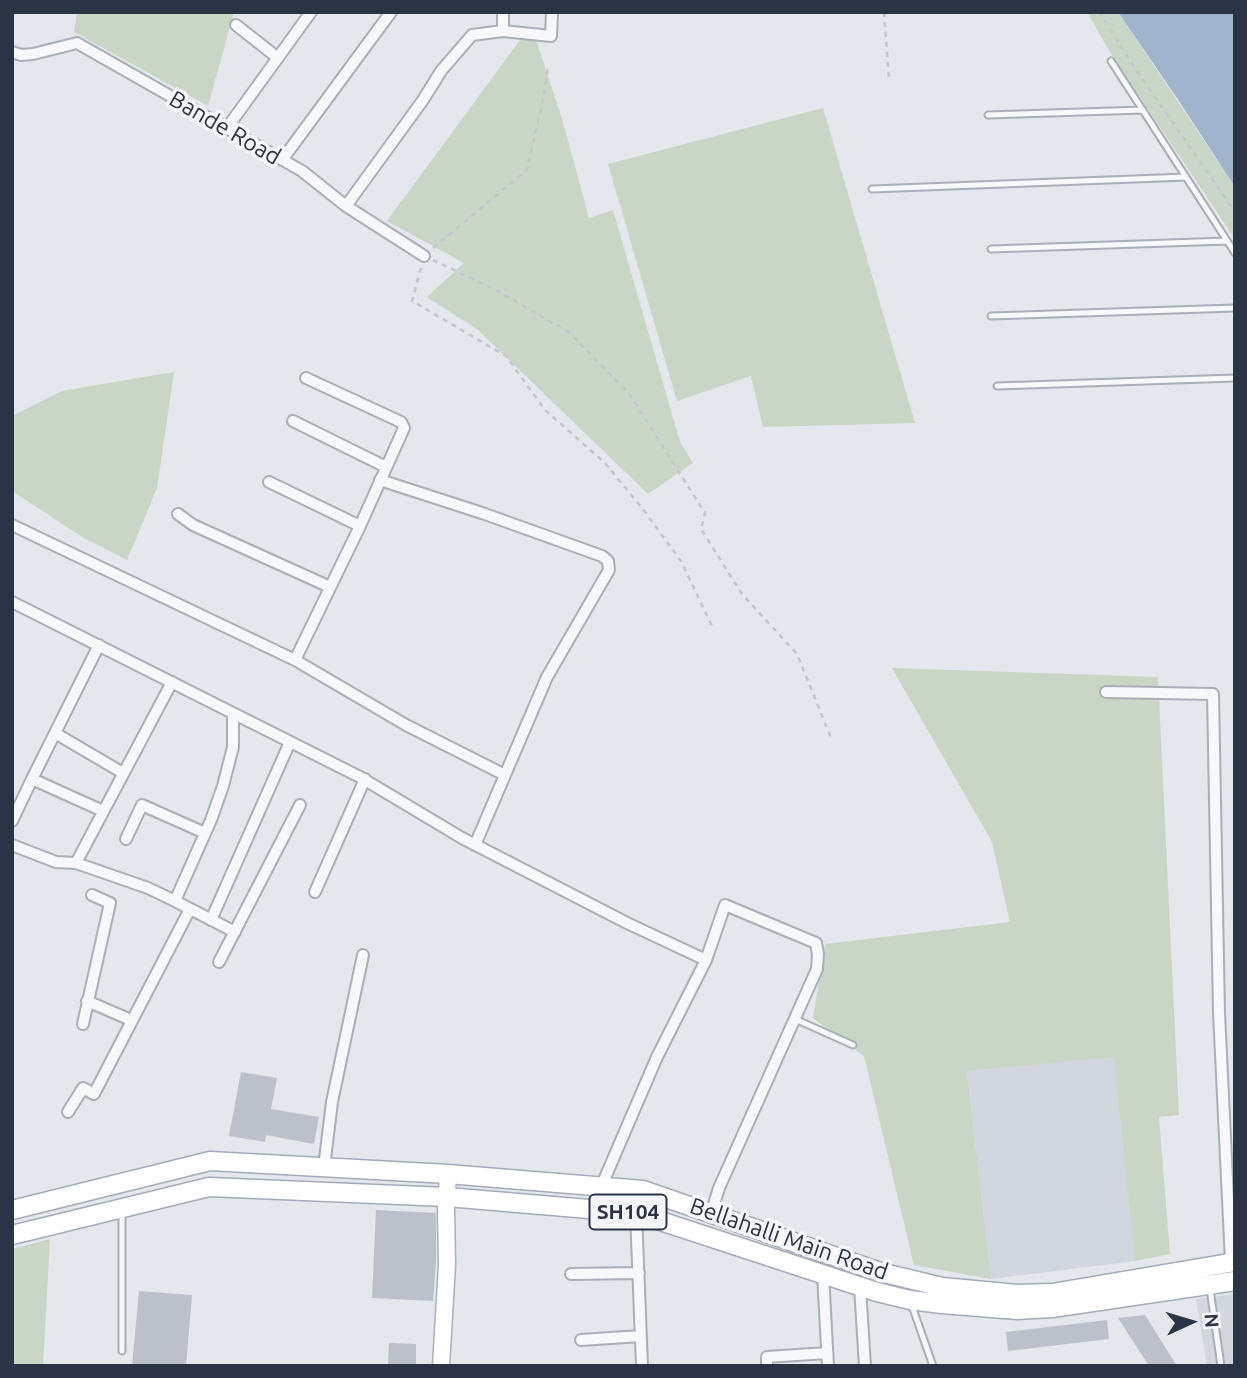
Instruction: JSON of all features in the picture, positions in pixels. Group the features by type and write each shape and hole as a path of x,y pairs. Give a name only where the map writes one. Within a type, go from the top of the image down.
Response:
{"main road":[{"name":"Bellahalli Main Road","path":"12,1210 210,1161 448,1174 643,1190 880,1272 942,1287 1017,1294 1052,1293 1233,1262"},
{"name":"Bellahalli Main Road","path":"12,1235 209,1187 447,1197 636,1213 860,1287 910,1300 1017,1310 1052,1308 1235,1281"}],"street":[{"path":"226,128 311,12"},
{"path":"282,160 391,12"},
{"path":"503,12 503,31"},
{"path":"346,206 441,71 472,35 503,31 551,36 551,12"},
{"path":"236,25 278,58"},
{"name":"Bande Road","path":"12,52 33,54 77,43 302,171 346,206 424,256"},
{"path":"295,660 403,433 401,422 306,378"},
{"path":"293,421 386,467"},
{"path":"380,481 482,513 602,556 608,561 609,570 547,677 475,845"},
{"path":"269,482 360,526"},
{"path":"178,514 193,525 330,587"},
{"path":"12,525 295,660 406,724 505,775"},
{"path":"12,602 365,779 475,845 706,960"},
{"path":"12,821 99,645"},
{"path":"76,863 172,682"},
{"path":"1106,692 1213,694 1219,1013 1233,1262"},
{"path":"176,901 223,786 233,747 233,713"},
{"path":"55,733 123,773"},
{"path":"211,920 290,741"},
{"path":"32,779 103,811"},
{"path":"315,892 365,779"},
{"path":"126,839 142,805 205,833"},
{"path":"219,962 300,805"},
{"path":"12,845 56,862 76,863 148,888 235,932"},
{"path":"83,1024 110,902 92,895"},
{"path":"601,1187 657,1057 706,960 725,905 816,943 817,969 719,1188 711,1214"},
{"path":"68,1112 86,1082 93,1094 190,909"},
{"path":"324,1167 332,1102 363,955"},
{"path":"87,1001 131,1020"},
{"path":"441,1366 447,1265 448,1174"},
{"path":"636,1213 642,1366"},
{"path":"571,1274 639,1273"},
{"path":"823,1275 828,1366"},
{"path":"860,1287 865,1366"},
{"path":"581,1340 641,1336"},
{"path":"767,1366 767,1357 827,1353"}],"lane":[{"path":"1111,61 1235,253"},
{"path":"988,115 1143,110"},
{"path":"872,189 1186,177"},
{"path":"991,249 1227,241"},
{"path":"991,316 1235,308"},
{"path":"998,386 1235,377"},
{"path":"795,1019 853,1045"},
{"path":"122,1208 122,1351"},
{"path":"1207,1266 1221,1366"},
{"path":"910,1300 933,1366"}],"path":[{"path":"884,12 889,80"},
{"path":"1099,12 1235,212"},
{"path":"548,66 527,170 424,256 412,301 506,356 545,410 605,463 681,561 712,626"},
{"path":"424,256 496,290 569,333 630,395 705,513 701,529 742,594 797,654 831,738"}],"shaded area":[{"path":"1115,1056 1135,1261 991,1279 967,1071"},
{"path":"1235,1294 1235,1366 1207,1366 1196,1299"}],"green space":[{"path":"77,12 234,12 208,106 74,32"},
{"path":"1087,12 1118,12 1235,187 1235,239 1111,54"},
{"path":"520,40 536,40 563,122 589,218 613,210 680,442 693,463 648,494 478,330 427,297 464,263 387,221"},
{"path":"823,108 915,423 763,427 751,376 677,401 608,164"},
{"path":"174,372 157,488 127,560 84,538 12,491 12,416 62,391"},
{"path":"892,668 1158,677 1179,1115 1159,1117 1170,1254 1135,1261 1114,1057 967,1071 991,1279 914,1265 864,1056 813,1018 825,944 1010,922 992,842"},
{"path":"50,1239 43,1366 12,1366 12,1249"}],"water":[{"path":"1118,12 1235,12 1235,187 1179,101"}],"building":[{"path":"241,1072 277,1078 271,1109 319,1117 314,1144 266,1135 265,1142 229,1136"},
{"path":"376,1210 436,1213 433,1301 372,1298"},
{"path":"139,1291 192,1295 186,1366 132,1366"},
{"path":"1145,1315 1177,1366 1149,1366 1118,1318"},
{"path":"1107,1320 1109,1339 1008,1351 1006,1332"},
{"path":"389,1343 416,1344 416,1366 388,1366"}]}
